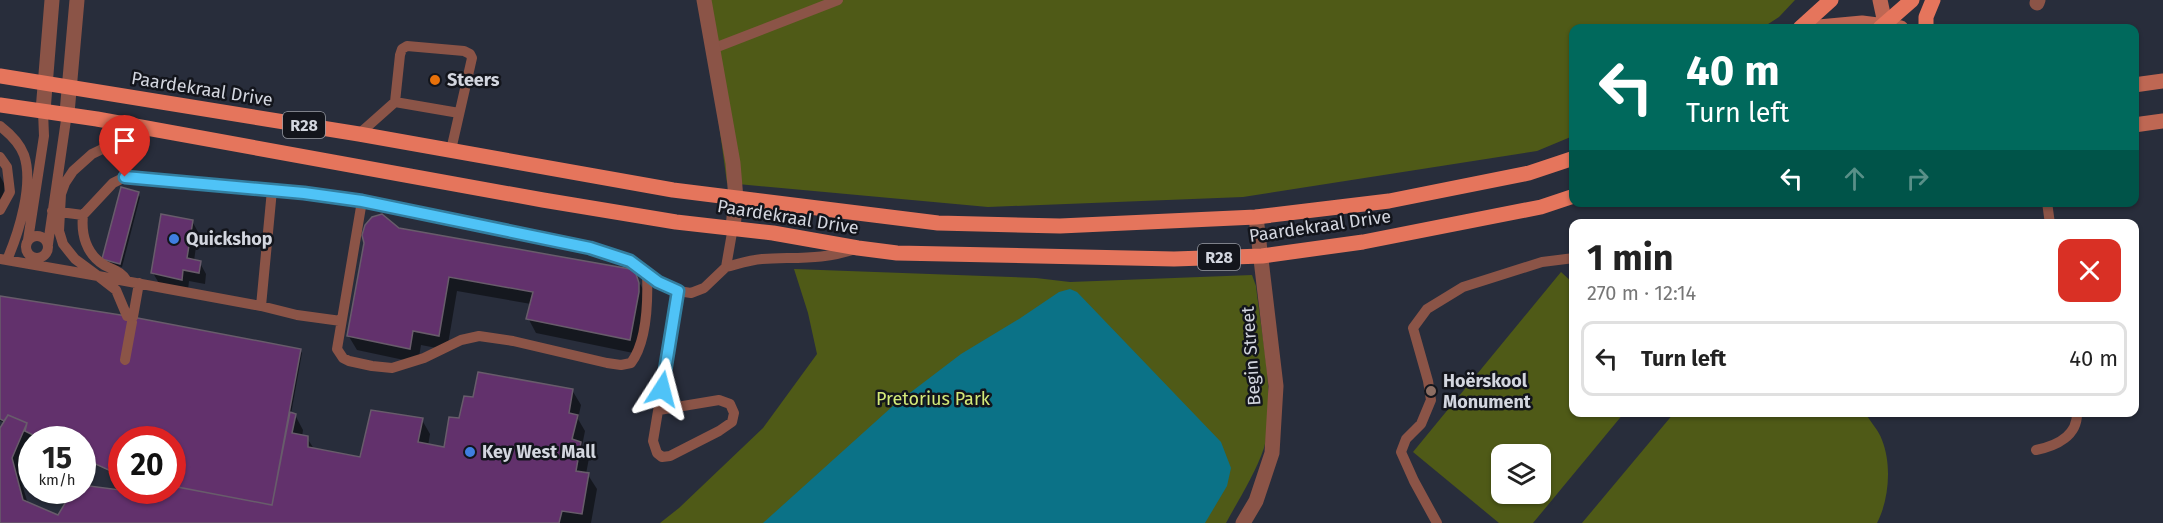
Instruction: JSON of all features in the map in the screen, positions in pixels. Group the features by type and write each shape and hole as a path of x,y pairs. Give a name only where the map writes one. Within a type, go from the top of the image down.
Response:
{"main road":[{"path":"1805,24 1832,0"},
{"path":"1887,24 1912,0"},
{"path":"1926,24 1926,17 1933,0"},
{"name":"Paardekraal Drive","path":"0,76 359,134 673,190 938,223 1060,226 1256,217 1389,201 1529,173 1569,160"},
{"name":"Paardekraal Drive","path":"0,105 67,113 676,222 733,227 897,253 1174,259 1262,256 1374,240 1541,207 1569,198"}],"street":[{"path":"43,111 52,0"},
{"path":"67,113 77,0"},
{"path":"704,0 731,153 736,199 733,227"},
{"path":"1880,0 1884,24"},
{"path":"1834,24 1862,22 1871,24"},
{"path":"2139,84 2163,81"},
{"path":"2139,124 2163,121"},
{"name":"Begin Street","path":"1243,523 1256,501 1272,453 1276,386 1256,217"}],"lane":[{"path":"712,49 838,0"},
{"path":"359,134 394,102 402,49 407,46 464,51 472,58 451,150"},
{"path":"394,102 459,113"},
{"path":"37,259 26,251 44,136 43,111"},
{"path":"67,113 56,211 63,244 75,259 116,290 131,318"},
{"path":"0,126 23,153 26,167 26,190 22,213 13,245 4,259"},
{"path":"37,259 47,252 61,194 73,171 105,147 147,128"},
{"path":"0,157 7,167 10,192 0,210"},
{"path":"127,281 120,272 103,264 95,257 83,237 83,215 113,183 125,177 304,193 362,201 590,248 630,261 658,282 678,291 691,293 704,288 726,267 760,259 825,257 858,248"},
{"path":"261,306 272,190"},
{"path":"362,201 338,343 338,353 349,361 392,368 424,358 461,340 479,336 621,364 631,363 636,356 647,313 647,273"},
{"path":"56,211 83,215"},
{"path":"726,267 733,227"},
{"path":"37,259 59,231"},
{"path":"28,240 38,236 45,239 48,244"},
{"path":"4,259 37,259 98,276 261,306 297,315 340,321"},
{"path":"1437,523 1401,452 1406,439 1421,424 1431,400 1413,328 1427,309 1463,287 1542,262 1569,259"},
{"path":"125,360 139,283"},
{"path":"659,410 719,400 733,408 734,418 719,431 679,452 662,456 654,447 653,441 678,291"},
{"path":"2036,450 2054,446 2065,439 2072,431 2076,417"}],"green space":[{"path":"702,0 1795,0 1779,17 1768,24 1569,24 1569,138 1537,151 1243,197 988,207 727,183"},
{"name":"Pretorius Park","path":"794,269 1036,278 1070,282 1252,275 1256,286 1268,390 1268,431 1264,448 1226,523 660,523 679,508 763,428 817,354 808,313"},
{"path":"1561,272 1569,279 1569,417 1621,417 1551,501 1551,444 1491,444 1491,504 1549,504 1533,523 1499,523 1413,452"},
{"path":"1671,417 1868,417 1881,437 1885,450 1888,482 1884,504 1877,523 1582,523"}],"water":[{"path":"1070,289 1077,292 1221,442 1231,468 1227,486 1205,523 763,523 894,405 961,354 1059,292"}],"building":[{"path":"121,187 139,192 120,264 102,259"},
{"path":"161,214 193,220 187,258 201,261 199,273 183,270 182,280 151,273"},
{"path":"382,214 399,228 630,269 636,274 639,292 630,340 526,319 533,292 449,277 439,336 413,331 410,349 347,336 364,243 362,235 365,225 372,217"},
{"path":"0,296 127,316 301,349 272,505 186,489 186,426 108,426 108,470 96,464 96,426 26,426 27,423 8,415 4,421 0,419"},
{"name":"Key West Mall","path":"478,372 573,389 569,413 578,415 572,439 581,442 576,471 589,473 582,514 562,511 559,523 0,523 0,428 8,415 27,423 26,426 18,426 18,444 12,458 18,481 18,504 32,504 58,515 65,504 96,504 96,487 108,488 108,504 186,504 186,489 272,505 290,412 296,414 292,433 308,436 308,447 360,457 371,410 423,418 418,442 444,447 449,417 459,418 464,396 473,397"}],"place":[{"name":"Steers","path":"435,80"},
{"name":"Quickshop","path":"174,239"},
{"name":"Hoërskool Monument","path":"1431,391"},
{"name":"Key West Mall","path":"470,452"}],"route":[{"path":"125,177 304,193 362,201 590,248 630,261 658,282 678,291 662,389"}]}
